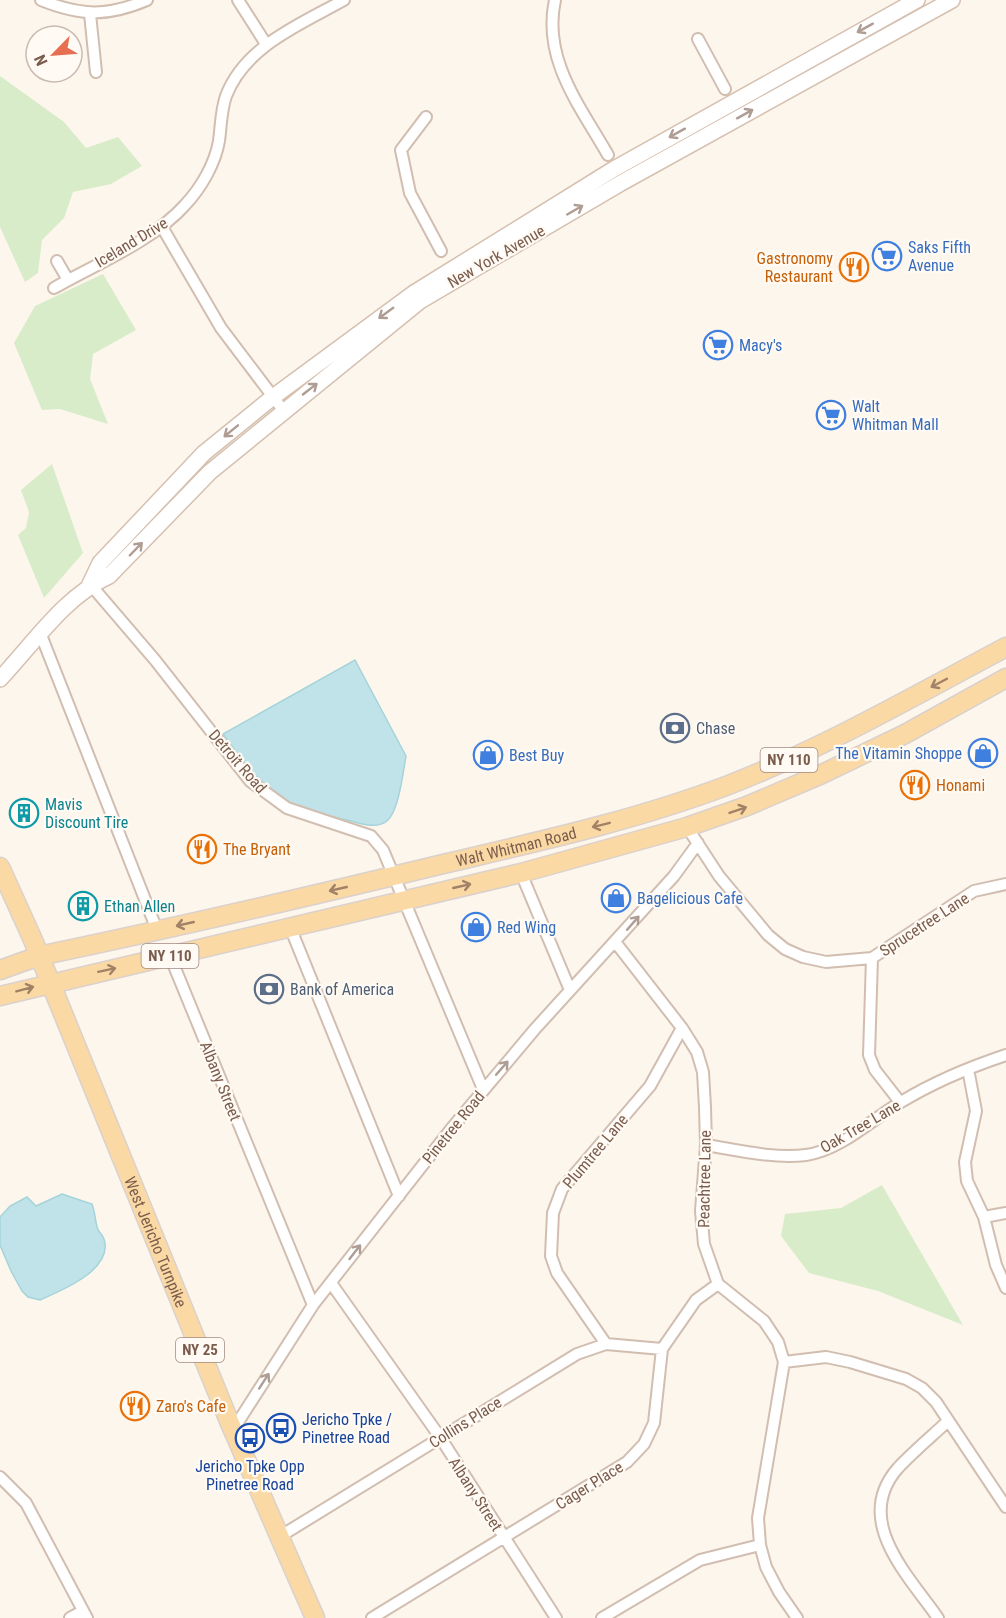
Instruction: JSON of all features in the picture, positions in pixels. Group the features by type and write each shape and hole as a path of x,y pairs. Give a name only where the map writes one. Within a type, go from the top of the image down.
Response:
{"main road":[{"name":"Walt Whitman Road","path":"0,969 39,956 395,876 610,823 677,802 765,770 873,719 1006,647"},
{"name":"Walt Whitman Road","path":"0,996 521,873 687,827 747,806 822,774 904,734 1006,678"},
{"path":"687,827 685,813 688,809 765,770"},
{"path":"632,844 668,822 677,802"},
{"name":"West Jericho Turnpike","path":"0,867 39,956 233,1430 315,1618"}],"street":[{"path":"41,0 62,9 90,14 127,9 147,0"},
{"path":"238,0 266,44"},
{"name":"Iceland Drive","path":"54,288 162,227 186,205 211,166 226,97 235,78 266,44 344,0"},
{"path":"555,0 551,16 552,42 559,69 608,155"},
{"name":"New York Avenue","path":"0,679 90,584 100,563 204,453 273,397 414,293 614,169 917,0"},
{"name":"New York Avenue","path":"90,584 109,576 210,472 283,410 420,301 621,183 952,0"},
{"path":"90,14 96,72"},
{"path":"698,39 725,89"},
{"path":"426,117 401,150 410,193 441,251"},
{"path":"162,227 221,328 283,410"},
{"path":"57,261 68,280"},
{"name":"Detroit Road","path":"90,584 155,660 250,781 287,808 371,836 382,850 395,876 483,1089"},
{"path":"41,635 158,930"},
{"name":"Sprucetree Lane","path":"687,827 745,908 768,935 785,949 826,962 872,958 974,891 1006,884"},
{"name":"Pinetree Road","path":"233,1430 313,1305 483,1089 570,990 616,943 674,876 698,843"},
{"path":"521,873 570,990"},
{"path":"290,927 399,1196"},
{"name":"Peachtree Lane","path":"616,943 682,1028 697,1052 703,1072 706,1145 700,1211 704,1244 718,1284"},
{"name":"Albany Street","path":"170,956 313,1305"},
{"path":"872,958 869,1055 875,1070 900,1102"},
{"name":"Plumtree Lane","path":"606,1344 556,1273 551,1256 552,1213 562,1189 650,1086 682,1028"},
{"name":"Oak Tree Lane","path":"706,1145 744,1151 806,1155 827,1148 851,1135 900,1102 1006,1055"},
{"path":"968,1070 976,1111 965,1162 967,1181 984,1217 996,1265 1006,1288"},
{"path":"984,1217 1006,1213"},
{"name":"Albany Street","path":"331,1283 440,1437 556,1618"},
{"path":"718,1284 764,1321 778,1342 784,1362 759,1510 760,1545 772,1581 797,1618"},
{"name":"Cager Place","path":"372,1618 627,1462 644,1444 656,1415 662,1349 696,1300 718,1284"},
{"name":"Collins Place","path":"279,1537 554,1366 606,1344 662,1349"},
{"path":"784,1362 826,1357 906,1379 922,1388 936,1402 1006,1507"},
{"path":"938,1618 890,1548 881,1529 880,1509 886,1490 897,1470 948,1420"},
{"path":"0,1478 26,1503 85,1614 70,1618"},
{"path":"603,1618 700,1560 760,1545"}],"green space":[{"path":"0,76 64,122 86,148 118,137 142,166 111,184 73,192 64,218 42,240 38,273 25,282 0,227"},
{"path":"103,274 136,330 93,354 90,379 108,424 60,409 42,410 14,343 35,306"},
{"path":"52,464 83,553 44,598 18,535 26,528 29,512 21,490"},
{"path":"882,1185 963,1325 878,1291 809,1273 781,1236 785,1214 841,1208"}],"water":[{"path":"355,660 406,756 395,809 387,821 379,825 327,816 290,803 263,784 223,734"},
{"path":"62,1194 92,1204 98,1229 104,1239 105,1250 93,1270 72,1285 40,1300 28,1297 11,1271 0,1245 0,1217 10,1206 27,1197 36,1206"}],"place":[{"name":"Saks Fifth Avenue","path":"887,256"},
{"name":"Gastronomy Restaurant","path":"854,267"},
{"name":"Macy's","path":"718,345"},
{"name":"Walt Whitman Mall","path":"831,415"},
{"name":"Chase","path":"675,728"},
{"name":"The Vitamin Shoppe","path":"983,753"},
{"name":"Best Buy","path":"488,755"},
{"name":"Honami","path":"915,785"},
{"name":"Mavis Discount Tire","path":"24,813"},
{"name":"The Bryant","path":"202,849"},
{"name":"Bagelicious Cafe","path":"616,898"},
{"name":"Ethan Allen","path":"83,906"},
{"name":"Red Wing","path":"476,927"},
{"name":"Bank of America","path":"269,989"},
{"name":"Zaro's Cafe","path":"135,1406"},
{"name":"Jericho Tpke / Pinetree Road","path":"281,1428"},
{"name":"Jericho Tpke Opp Pinetree Road","path":"250,1438"}]}
